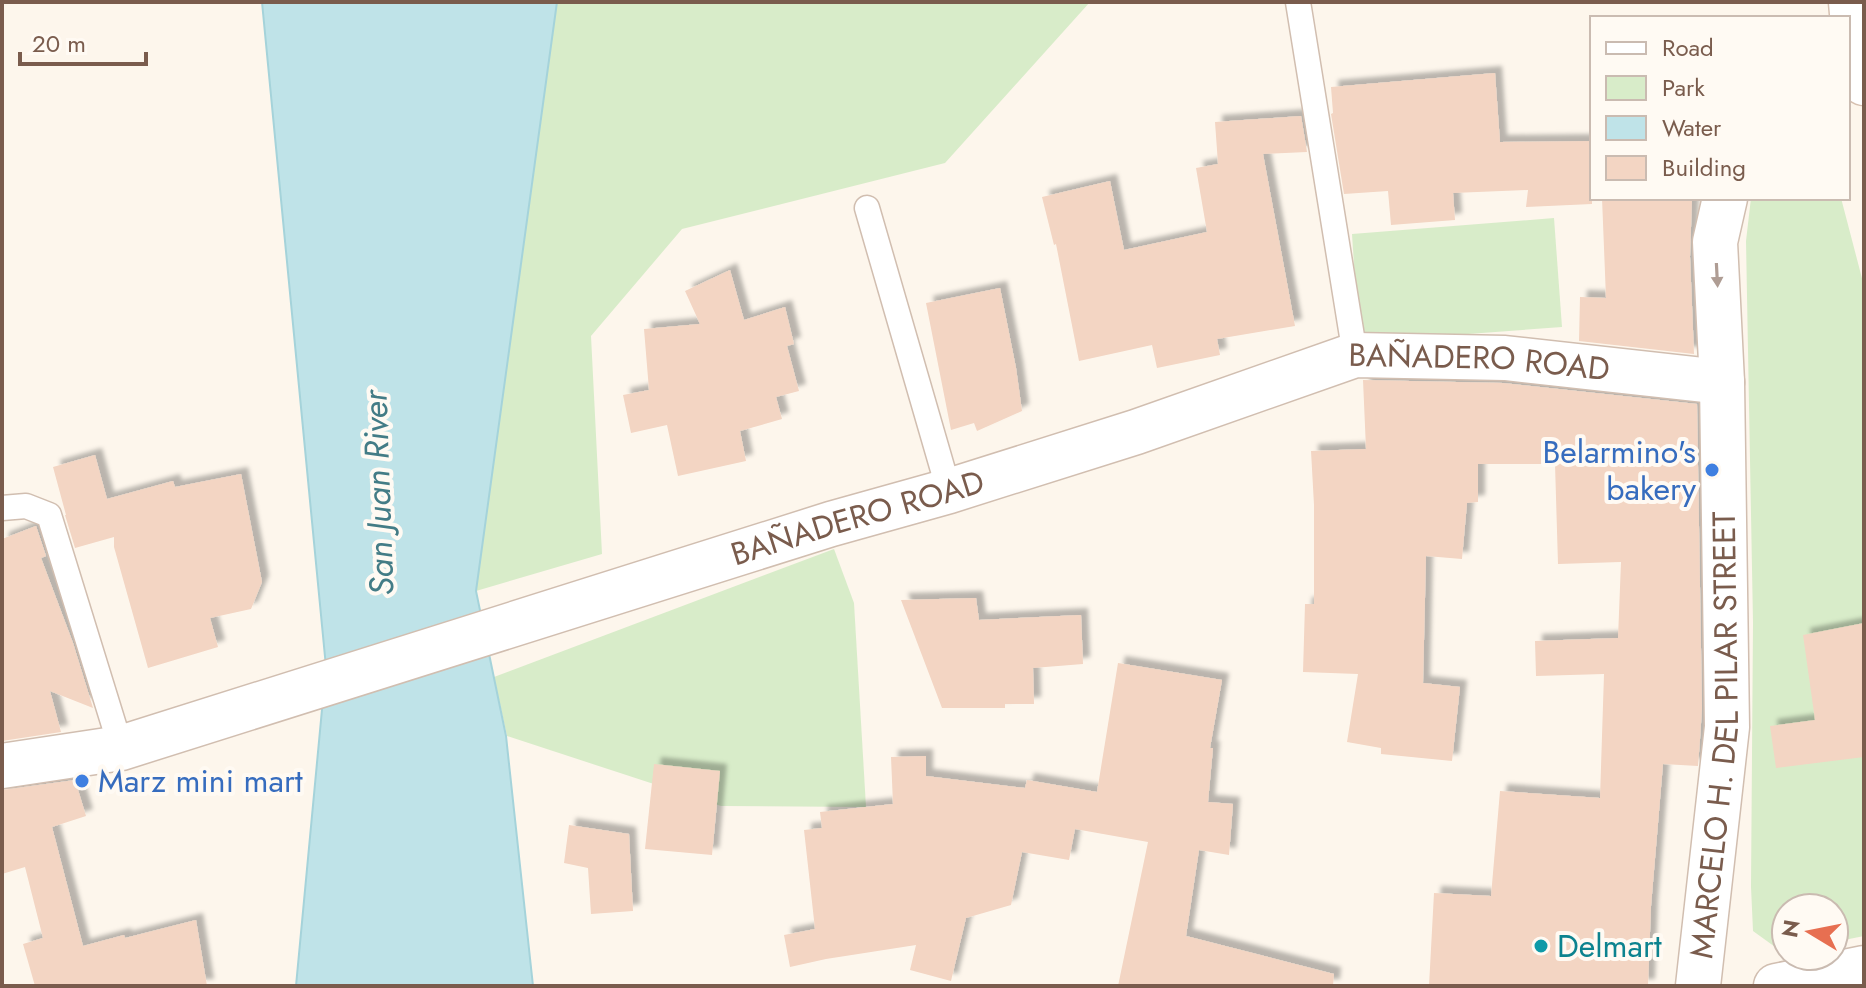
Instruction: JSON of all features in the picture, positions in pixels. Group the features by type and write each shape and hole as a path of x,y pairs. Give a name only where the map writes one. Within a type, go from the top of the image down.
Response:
{"street":[{"path":"1854,28 1864,83"},
{"name":"MARCELO H. DEL PILAR STREET","path":"1698,986 1727,727 1722,382 1715,242 1725,200"},
{"name":"BAÑADERO ROAD","path":"2,766 121,748 831,524 949,491 1136,432 1355,355 1505,358 1722,382"},
{"path":"1776,986 1864,968"}],"lane":[{"path":"1298,2 1355,355"},
{"path":"867,208 949,491"},
{"path":"2,508 26,506 49,515 121,748"}],"green space":[{"path":"557,2 1090,2 945,163 682,229 591,336 602,554 476,591"},
{"path":"1751,200 1842,200 1864,286 1864,936 1850,939 1850,892 1770,892 1770,943 1753,931 1753,623 1746,241"},
{"path":"1554,218 1562,327 1359,342 1352,234"},
{"path":"834,549 854,603 866,807 721,806 507,736 494,677"}],"water":[{"name":"San Juan River","path":"262,2 557,2 476,591 506,736 533,986 296,986 326,667"}],"building":[{"path":"1495,73 1500,142 1590,141 1592,204 1526,207 1528,190 1453,193 1455,220 1391,225 1388,191 1344,194 1331,114 1331,87"},
{"path":"1301,116 1307,152 1263,154 1295,326 1217,339 1220,355 1157,368 1152,345 1079,361 1056,244 1042,197 1110,181 1124,250 1207,232 1196,168 1218,164 1215,122"},
{"path":"1602,200 1692,200 1690,257 1694,354 1579,341 1580,297 1606,298"},
{"path":"730,270 744,320 785,307 794,344 787,346 799,391 776,397 782,419 740,431 746,461 678,476 667,425 631,433 623,395 649,390 644,329 700,324 685,291"},
{"path":"1000,288 1022,411 977,431 974,423 951,430 926,303"},
{"path":"1363,380 1503,383 1697,404 1702,708 1698,766 1663,764 1648,986 1429,986 1434,893 1491,896 1500,791 1600,798 1604,674 1536,676 1535,641 1618,638 1621,562 1558,564 1555,464 1478,464 1478,502 1467,503 1462,559 1426,556 1423,683 1460,687 1452,761 1381,754 1381,748 1347,742 1358,674 1303,672 1305,604 1314,604 1311,451 1366,449"},
{"path":"95,455 107,499 173,481 175,487 241,474 262,582 251,609 210,618 218,647 148,668 114,547 114,537 75,548 53,467"},
{"path":"36,526 46,556 41,558 93,708 50,691 61,732 2,741 2,539"},
{"path":"976,598 979,620 1081,615 1083,664 1033,668 1034,704 1005,704 1005,708 942,708 901,600"},
{"path":"1864,623 1864,757 1776,768 1770,726 1815,720 1803,635"},
{"path":"1118,663 1222,680 1210,748 1213,748 1208,802 1233,804 1229,855 1199,850 1186,936 1334,974 1333,986 1118,986 1148,842 1075,829 1069,860 1022,852 1011,905 966,918 951,981 910,970 916,945 790,967 784,935 815,929 804,830 822,828 820,812 893,804 891,757 926,756 926,776 1025,788 1027,780 1097,792"},
{"path":"654,764 720,771 712,855 645,849"},
{"path":"75,780 86,816 52,827 83,946 196,920 207,986 35,986 23,944 43,938 25,867 2,874 2,790"},
{"path":"569,825 629,834 633,911 591,914 588,868 564,863"}],"place":[{"name":"Belarmino's bakery","path":"1712,470"},
{"name":"Marz mini mart","path":"82,781"},
{"name":"Delmart","path":"1541,946"}]}
